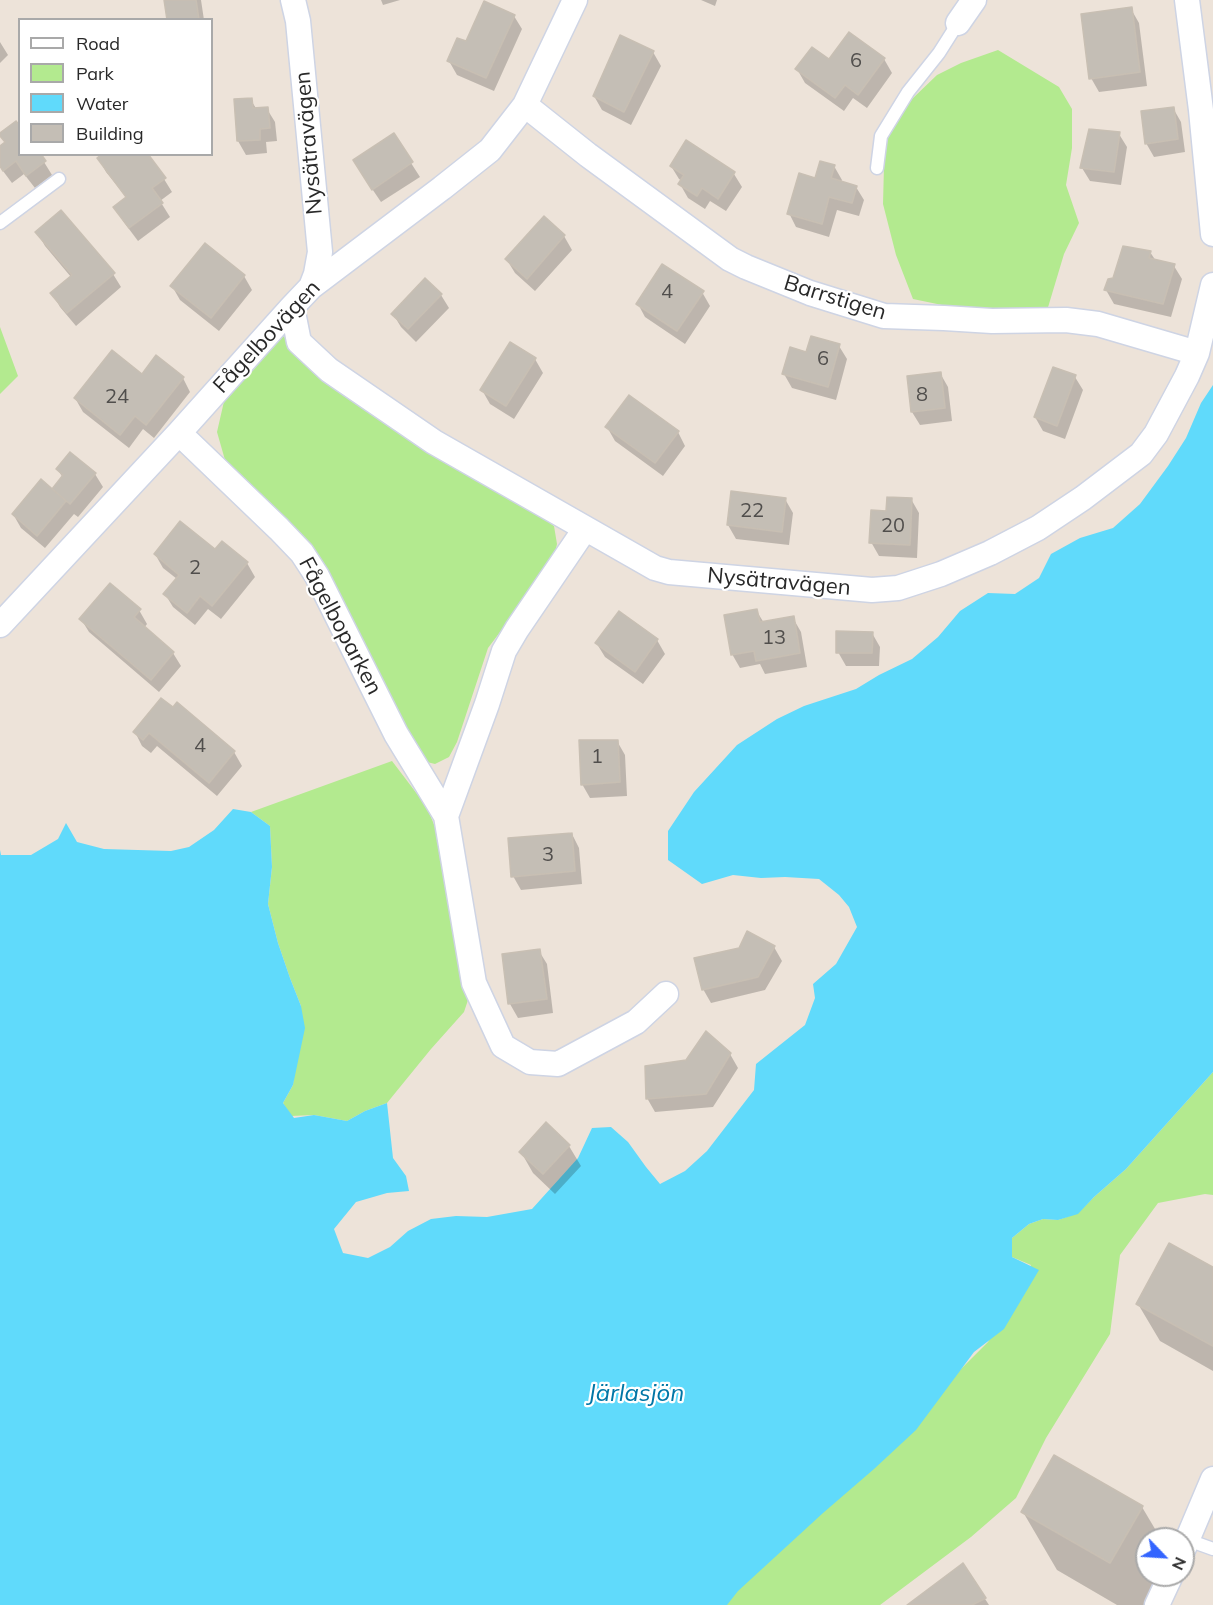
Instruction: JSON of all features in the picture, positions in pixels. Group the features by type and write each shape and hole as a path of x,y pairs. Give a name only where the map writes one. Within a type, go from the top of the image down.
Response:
{"street":[{"name":"Nysätravägen","path":"293,0 298,21 320,252 311,286"},
{"name":"Fågelbovägen","path":"0,625 179,433 311,286 490,150 525,105 575,0"},
{"path":"958,23 974,0"},
{"path":"1187,0 1213,234"},
{"name":"Barrstigen","path":"525,105 588,155 730,259 810,293 884,316 992,321 1066,320 1098,324 1197,353"},
{"name":"Nysätravägen","path":"291,307 299,342 329,370 434,442 655,568 669,572 872,590 898,588 951,570 990,553 1038,528 1083,498 1141,454 1156,434 1197,353 1213,285"},
{"name":"Fågelboparken","path":"179,433 302,553 317,576 396,734 446,816 474,983 503,1046 530,1062 558,1065 636,1022 666,994"},
{"name":"Fågelboparken","path":"446,816 504,651 585,529"},
{"path":"1193,1527 1213,1479"},
{"path":"1157,1605 1165,1587"}],"lane":[{"path":"877,168 881,136 908,92 958,23"},
{"path":"0,223 59,179"},
{"path":"1195,1546 1213,1549"}],"green space":[{"path":"998,50 1059,87 1072,109 1072,148 1066,185 1079,223 1064,254 1046,314 1002,313 913,299 896,255 883,204 883,146 891,128 912,99 937,75 961,63"},
{"path":"0,327 18,376 0,394"},
{"path":"281,334 305,358 554,526 557,544 553,562 488,648 457,742 449,757 435,764 423,761 309,545 225,460 217,432 225,397"},
{"path":"392,761 427,807 435,827 448,875 470,994 464,1012 387,1103 347,1121 314,1115 291,1116 283,1103 293,1085 301,1006 278,943 268,904 272,867 270,826 251,812"},
{"path":"1213,1072 1213,1195 1205,1194 1158,1203 1120,1255 1110,1334 1046,1438 1016,1498 971,1537 880,1605 715,1605 988,1342 1017,1295 1031,1265 1012,1257 1012,1238 1029,1224 1043,1219 1058,1220 1078,1213 1126,1169"}],"water":[{"name":"Järlasjön","path":"1213,385 1213,1072 1126,1169 1078,1214 1058,1220 1043,1219 1029,1224 1012,1238 1012,1257 1039,1270 1004,1329 974,1352 916,1430 738,1591 727,1605 0,1605 0,850 1,855 31,855 58,839 66,823 77,842 104,849 171,851 189,847 214,830 233,809 251,812 270,826 272,867 268,904 278,943 301,1006 305,1028 293,1085 283,1103 294,1118 314,1115 347,1121 387,1103 393,1158 406,1176 409,1191 387,1193 356,1202 334,1229 343,1253 368,1258 390,1247 408,1231 431,1219 456,1216 487,1217 532,1209 578,1158 592,1128 611,1127 628,1142 660,1184 685,1171 707,1151 754,1090 756,1064 805,1025 815,998 813,984 836,964 857,927 849,907 839,895 819,879 733,875 702,884 668,860 668,831 694,792 737,745 777,719 804,706 856,689 912,659 938,637 960,611 988,593 1015,594 1039,578 1051,554 1080,538 1113,528 1140,504 1168,466 1186,438 1201,403"}],"building":[{"path":"164,0 196,0 199,18 167,18"},
{"path":"484,1 515,15 486,78 447,61 457,38 466,41"},
{"path":"1132,7 1140,72 1089,79 1081,14"},
{"path":"849,32 885,58 858,95 845,85 835,98 795,69 812,47 829,59"},
{"path":"620,35 654,51 624,112 593,96"},
{"path":"252,98 253,108 268,107 270,128 260,129 260,140 237,141 234,99"},
{"path":"1174,107 1178,139 1145,144 1141,111"},
{"path":"16,121 18,124 18,156 42,156 46,161 26,176 16,161 3,171 0,166 0,146 5,142 0,133"},
{"path":"1089,129 1120,132 1114,172 1080,168"},
{"path":"394,133 413,162 372,190 353,160"},
{"path":"686,140 735,172 718,199 702,188 697,196 678,184 684,175 670,166"},
{"path":"100,156 150,156 166,178 152,188 163,203 129,228 113,207 126,197 97,158"},
{"path":"820,161 835,165 831,178 857,186 852,203 829,197 822,224 787,214 799,173 815,178"},
{"path":"61,210 115,273 67,313 50,293 72,275 35,232"},
{"path":"544,216 565,235 527,279 505,259"},
{"path":"205,243 245,275 211,318 170,286"},
{"path":"1123,246 1151,251 1149,258 1175,264 1163,304 1104,290 1108,279 1113,278"},
{"path":"662,264 704,291 677,331 636,304"},
{"path":"425,278 442,294 408,329 391,314"},
{"path":"811,336 840,344 828,387 782,374 790,347 806,352"},
{"path":"510,342 536,358 506,406 480,390"},
{"path":"112,350 142,374 156,355 184,377 146,425 135,416 120,435 74,398"},
{"path":"1053,367 1076,375 1057,426 1034,417"},
{"path":"941,372 945,408 911,412 907,376"},
{"path":"629,395 679,431 655,463 605,427"},
{"path":"70,452 96,473 70,504 52,489 63,475 56,469"},
{"path":"41,479 66,501 37,536 12,514"},
{"path":"731,491 786,498 782,532 727,525"},
{"path":"887,497 912,498 910,545 869,543 871,510 886,511"},
{"path":"180,521 215,549 222,541 248,562 212,606 200,596 187,613 163,594 179,575 154,554"},
{"path":"110,583 141,609 134,617 174,652 151,680 79,619"},
{"path":"757,609 760,622 794,616 800,653 756,661 754,651 731,655 724,615"},
{"path":"619,611 658,639 635,672 595,643"},
{"path":"836,631 873,632 872,653 836,653"},
{"path":"161,698 173,707 177,702 235,751 209,783 149,733 143,740 133,732"},
{"path":"579,740 618,740 620,782 581,785"},
{"path":"572,833 575,871 511,877 508,838"},
{"path":"747,931 775,946 758,977 702,990 694,958 739,948"},
{"path":"540,949 547,999 508,1004 502,954"},
{"path":"706,1031 731,1053 706,1094 646,1099 645,1066 686,1060"},
{"path":"546,1122 570,1145 543,1174 519,1152"},
{"path":"1169,1243 1213,1267 1213,1346 1136,1304"},
{"path":"1054,1455 1143,1506 1110,1563 1021,1512"},
{"path":"963,1563 986,1598 972,1605 907,1605"}]}
